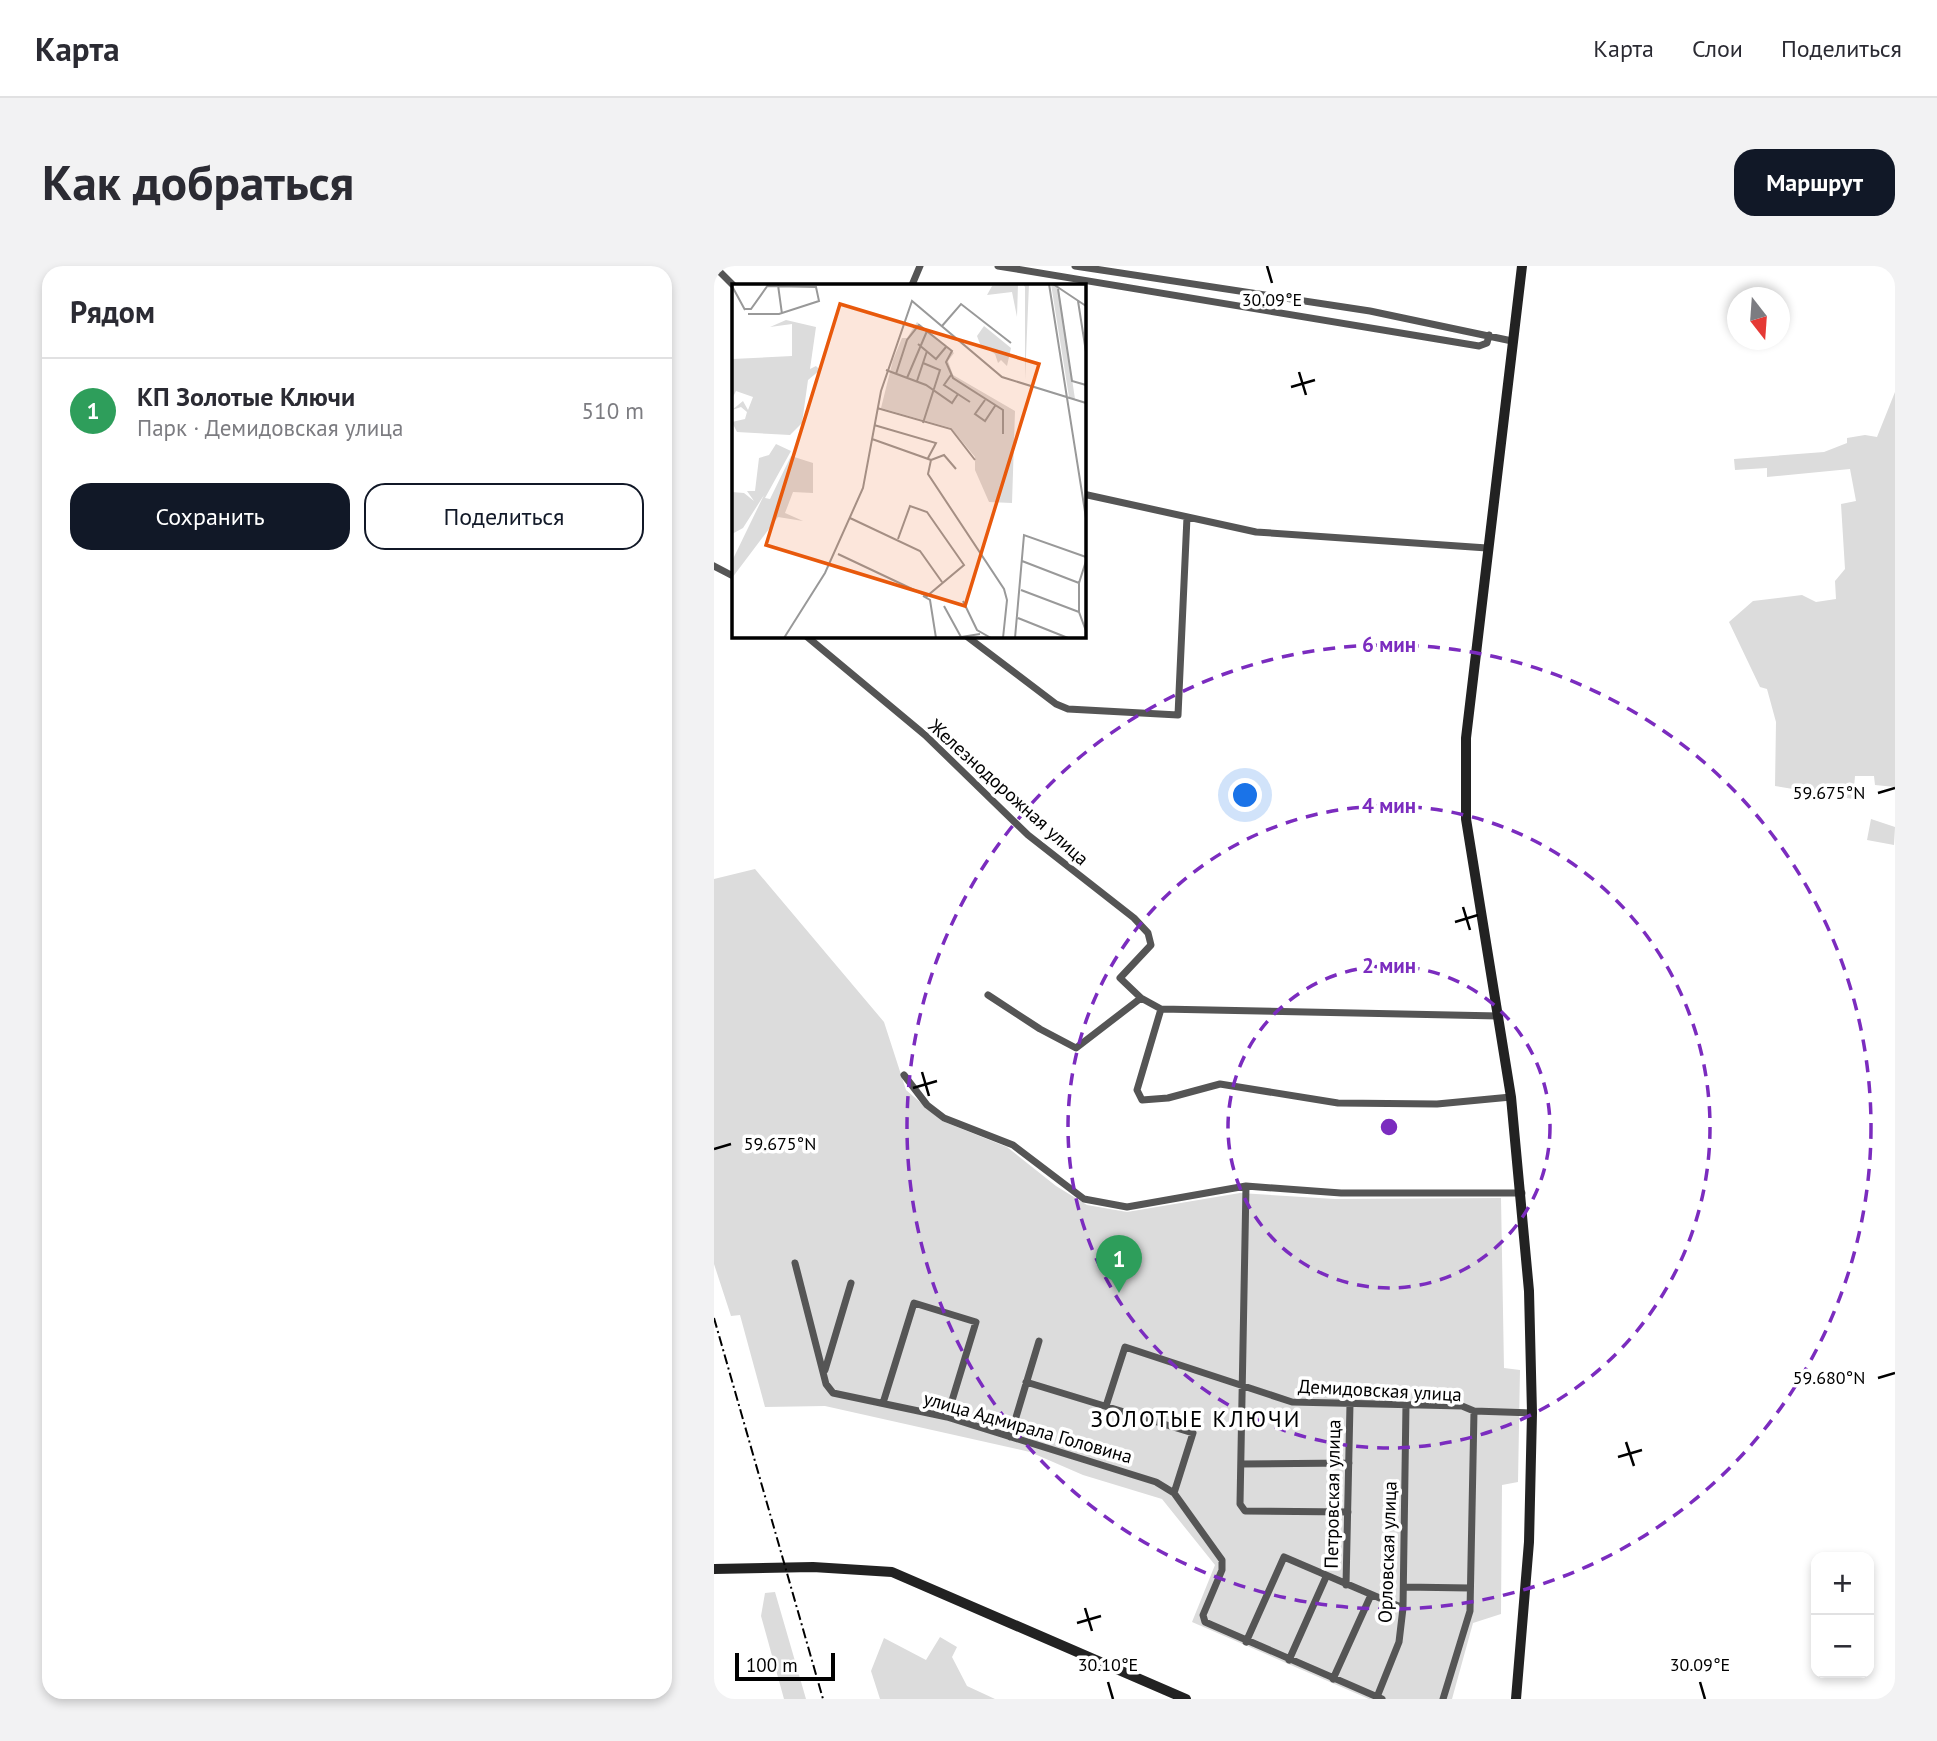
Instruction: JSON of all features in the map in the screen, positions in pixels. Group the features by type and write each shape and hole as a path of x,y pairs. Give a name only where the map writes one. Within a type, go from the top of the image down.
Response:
{"street":[{"path":"714,266 732,284"},
{"path":"912,284 920,266"},
{"path":"998,266 1479,346 1487,343 1489,335"},
{"path":"1075,266 1370,311 1512,341"},
{"path":"1516,1699 1529,1542 1532,1413 1522,1193 1499,1016 1466,819 1464,780 1487,548 1522,266"},
{"path":"1085,494 1256,532 1487,548"},
{"path":"968,637 1056,704 1068,709 1178,715 1187,517"},
{"path":"714,566 732,575"},
{"name":"Железнодорожная улица","path":"808,637 925,735 1028,835 1133,918 1148,933 1152,945 1120,978 1141,998"},
{"path":"988,995 1040,1029 1076,1048 1141,998 1161,1009 1499,1016"},
{"path":"1161,1009 1137,1090 1142,1100 1168,1098 1220,1084 1338,1103 1437,1104 1511,1097"},
{"path":"904,1075 927,1105 944,1118 1013,1145 1084,1199 1127,1207 1246,1186 1340,1193 1522,1193"},
{"path":"1246,1186 1245,1371 1242,1387 1240,1504 1245,1511 1348,1512"},
{"name":"улица Адмирала Головина","path":"795,1264 825,1370 826,1384 834,1393 947,1418 1156,1482 1174,1493 1222,1560 1222,1570 1203,1615 1205,1622 1379,1698"},
{"path":"825,1370 851,1283"},
{"path":"883,1403 915,1303 976,1322 947,1418"},
{"path":"1010,1437 1038,1340"},
{"name":"Демидовская улица","path":"1106,1406 1125,1346 1292,1402 1462,1406 1474,1411 1532,1413"},
{"path":"1027,1382 1193,1433 1174,1493"},
{"name":"Петровская улица","path":"1346,1585 1350,1404"},
{"name":"Орловская улица","path":"1379,1698 1399,1642 1403,1608 1406,1404"},
{"path":"1443,1699 1470,1611 1474,1411"},
{"path":"1241,1464 1349,1463"},
{"path":"1247,1642 1284,1558 1403,1608"},
{"path":"714,1569 813,1567 892,1572 1186,1699"},
{"path":"1289,1660 1326,1577"},
{"path":"1404,1587 1470,1588"},
{"path":"1333,1679 1371,1595"}],"shaded area":[{"path":"1895,392 1895,787 1875,785 1874,776 1855,776 1853,799 1775,786 1776,722 1767,689 1760,687 1729,622 1753,601 1802,595 1816,602 1836,599 1835,581 1845,569 1841,504 1856,501 1850,469 1767,477 1767,468 1735,470 1734,459 1824,452 1847,443 1847,438 1865,435 1877,437"},
{"path":"1871,819 1895,827 1894,845 1867,840"},
{"path":"755,869 884,1022 906,1090 942,1121 1007,1147 1056,1186 1087,1205 1127,1212 1240,1193 1335,1199 1501,1198 1504,1368 1520,1370 1518,1482 1502,1485 1501,1614 1473,1623 1452,1699 1369,1699 1192,1622 1215,1565 1162,1499 1083,1475 1030,1452 825,1406 765,1407 740,1315 731,1316 714,1264 714,879"},
{"path":"775,1592 806,1699 784,1699 761,1616 765,1593"},
{"path":"940,1637 957,1647 952,1657 967,1686 995,1699 880,1699 871,1671 884,1638 926,1660"}],"railway":[{"path":"714,1318 823,1699"}],"place":[{"name":"КП Золотые Ключи","path":"1119,1293"}],"district":[{"name":"ЗОЛОТЫЕ КЛЮЧИ","path":"1196,1419"}]}
